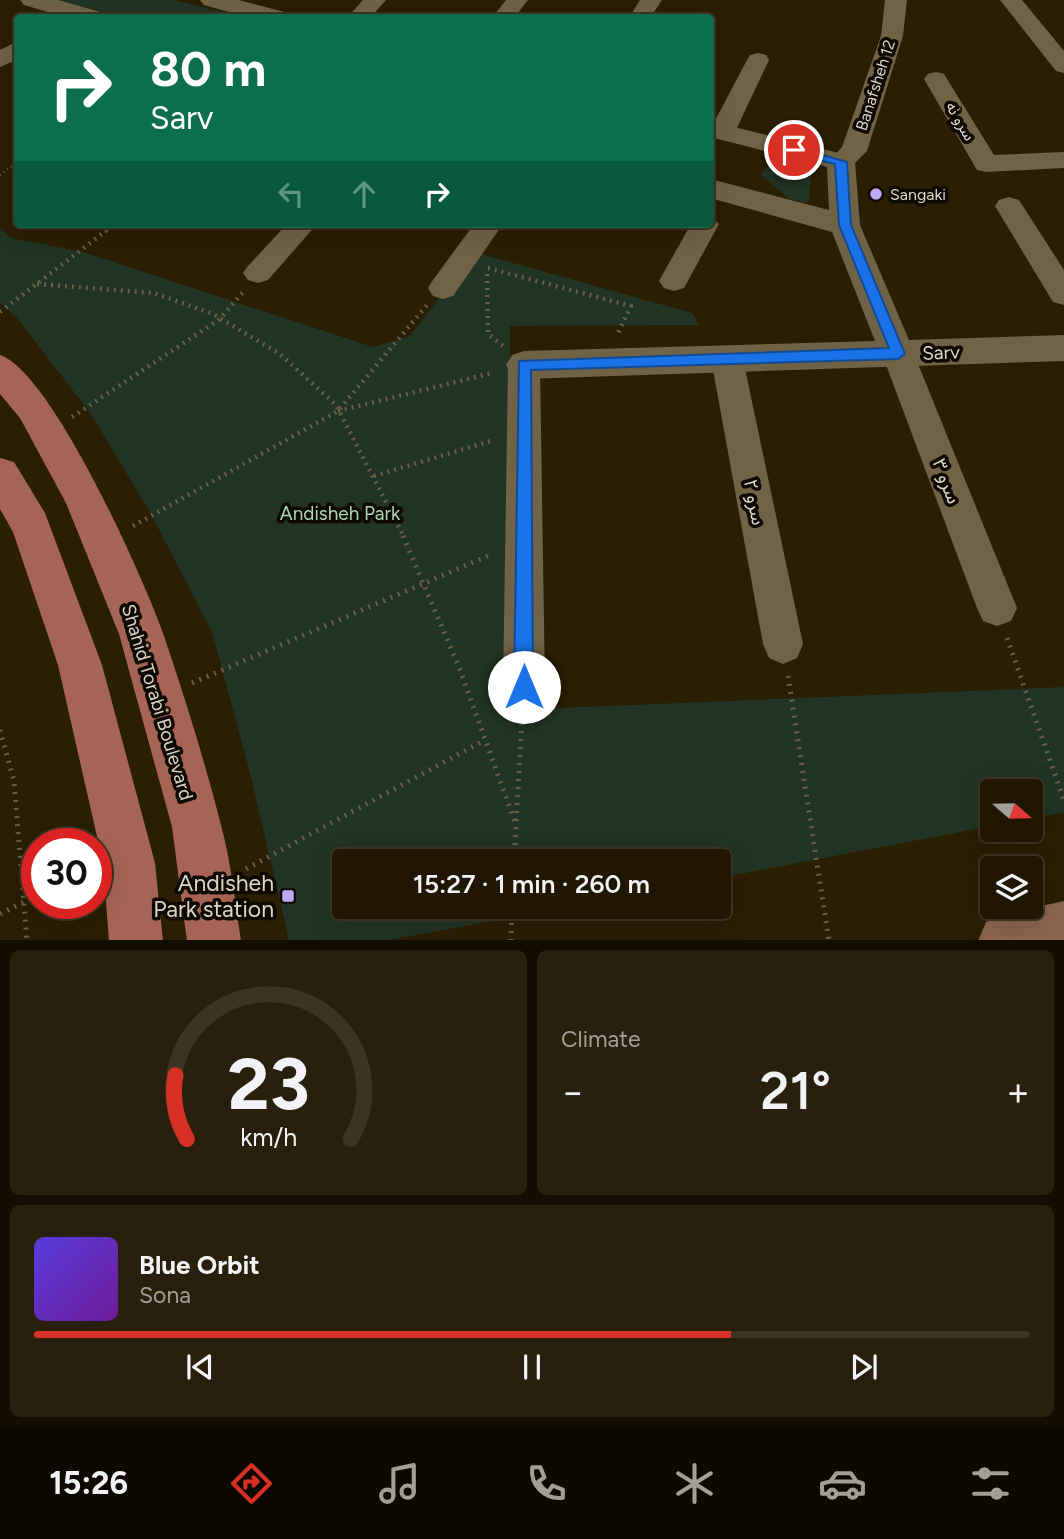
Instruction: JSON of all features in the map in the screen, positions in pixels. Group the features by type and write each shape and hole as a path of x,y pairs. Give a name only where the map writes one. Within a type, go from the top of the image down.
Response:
{"main road":[{"name":"Shahid Torabi Boulevard","path":"0,369 33,408 83,497 141,634 197,827 214,940"},
{"path":"0,474 31,526 80,664 129,863 136,940"},
{"path":"1005,940 1064,928"}],"street":[{"path":"32,0 67,14"},
{"path":"361,14 375,0"},
{"path":"505,14 517,0"},
{"name":"Banafsheh 12","path":"841,162 854,151 892,36 896,0"},
{"path":"1010,0 1064,66"},
{"path":"220,1 266,14"},
{"path":"724,165 758,60"},
{"name":"سرو نه","path":"936,79 986,164 1064,160"},
{"path":"724,165 841,162 845,225 898,354"},
{"path":"724,165 845,225"},
{"path":"1009,206 1064,294"},
{"path":"258,273 299,228"},
{"path":"443,288 486,228"},
{"path":"674,281 703,228"},
{"name":"Sarv","path":"524,365 1064,348"},
{"name":"سرو ۳","path":"898,354 997,608"},
{"name":"سرو ۲","path":"727,359 783,644"},
{"path":"524,365 524,687"}],"path":[{"path":"0,312 110,228"},
{"path":"524,365 488,334 487,268 631,306 603,363"},
{"path":"47,433 220,319 258,273"},
{"path":"37,284 154,293 220,319 280,354 338,411 374,476 425,583 516,825"},
{"path":"338,411 443,288"},
{"path":"102,543 338,411 524,365"},
{"path":"374,476 524,432"},
{"path":"159,697 523,541"},
{"path":"997,608 1064,800"},
{"path":"783,644 829,940"},
{"path":"515,849 524,687"},
{"path":"0,730 14,781 21,866"},
{"path":"207,891 485,740"},
{"path":"0,914 21,904"},
{"path":"25,919 27,940"},
{"path":"511,940 512,919"}],"green space":[{"path":"55,0 174,0 231,14 110,14"},
{"path":"778,155 812,164 809,201 806,203 789,199 761,174"},
{"name":"Andisheh Park","path":"0,228 11,238 83,252 373,347 410,336 474,252 692,313 699,325 510,326 510,710 1064,687 1064,812 1043,816 1043,779 980,779 980,828 731,876 731,849 332,849 332,919 503,919 389,940 289,940 250,773 212,632 151,514 91,414 17,318 0,302"}],"place":[{"name":"Sangaki","path":"876,194"},
{"name":"Andisheh Park station","path":"288,896"}],"route":[{"path":"524,687 524,365 898,354 845,225 841,162 794,150"}]}
